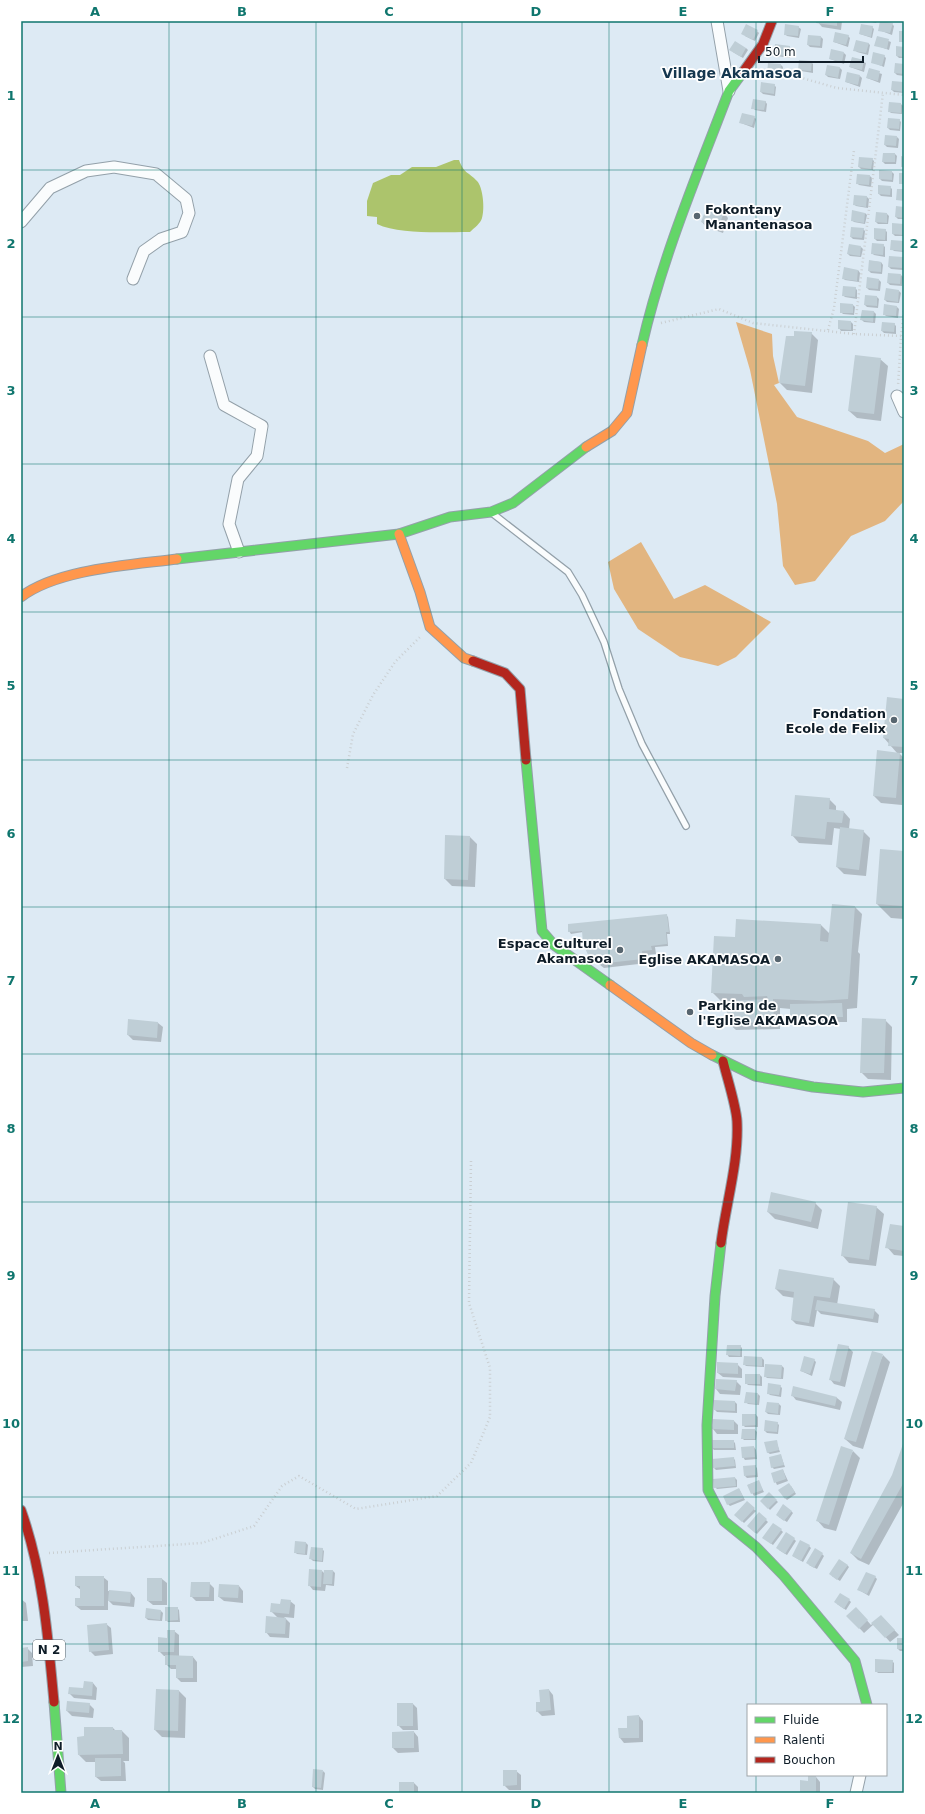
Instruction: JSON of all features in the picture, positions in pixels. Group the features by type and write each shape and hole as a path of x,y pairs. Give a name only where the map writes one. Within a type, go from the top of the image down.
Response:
{"street":[{"path":"717,21 729,91"},
{"path":"21,597 30,590 60,577 148,563 399,534 450,517 490,512 513,503 587,446 612,431 627,413 648,321 674,235 729,91 763,44 772,21"},
{"path":"21,222 50,188 86,171 114,166 156,174 186,199 189,213 182,232 161,239 144,251 133,278"},
{"path":"210,356 224,405 262,426 257,456 238,479 229,524 239,552"},
{"path":"901,399 904,412"},
{"path":"399,534 420,592 430,627 464,658 504,673 520,689 542,931 554,945 691,1043 723,1061 755,1076 813,1087 863,1092 904,1088"},
{"path":"723,1061 737,1120 734,1168 725,1214 715,1296 707,1425 708,1490 724,1521 756,1547 784,1576 855,1662 863,1686 867,1704"},
{"name":"N 2","path":"21,1510 35,1554 46,1621 57,1727 61,1793"},
{"path":"856,1793 860,1776"}],"lane":[{"path":"490,512 568,572 582,596 604,642 620,689 642,744 686,826"}],"path":[{"path":"788,74 837,88 904,95"},
{"path":"854,334 883,93"},
{"path":"828,330 834,308 854,150"},
{"path":"648,321 662,323 719,309 753,323 854,334 901,336"},
{"path":"901,399 901,336 904,310"},
{"path":"347,768 353,734 373,695 395,662 430,627"},
{"path":"35,1554 202,1543 254,1526 282,1486 299,1476 356,1509 437,1496 471,1463 490,1417 490,1368 469,1303 471,1160"}],"shaded area":[{"path":"454,160 459,160 461,165 477,181 481,188 483,198 482,218 479,224 470,232 423,232 398,230 377,224 377,217 367,216 367,201 373,183 391,175 400,175 412,167 436,167"},
{"path":"736,322 772,334 773,356 779,383 774,385 797,417 868,441 885,453 904,444 904,501 885,521 851,536 815,581 795,585 783,566 777,504 750,370"},
{"path":"641,542 674,599 705,585 771,622 736,657 718,666 680,657 638,629 614,589 608,562"}],"building":[{"path":"816,21 837,21 837,26 816,23"},
{"path":"880,21 893,23 890,33 878,31"},
{"path":"746,24 758,30 753,40 741,34"},
{"path":"785,24 799,26 798,36 784,35"},
{"path":"861,24 873,26 871,37 859,34"},
{"path":"899,31 904,31 904,42 899,42"},
{"path":"835,32 849,35 846,45 833,42"},
{"path":"808,35 821,36 820,46 807,45"},
{"path":"877,36 889,39 887,49 874,46"},
{"path":"856,40 869,43 866,53 853,51"},
{"path":"735,41 746,48 741,57 729,50"},
{"path":"775,44 790,46 789,56 774,55"},
{"path":"896,46 904,47 904,57 896,56"},
{"path":"831,49 844,52 842,62 829,59"},
{"path":"873,52 885,55 882,66 871,63"},
{"path":"852,57 864,60 862,70 849,67"},
{"path":"799,60 812,61 811,71 798,70"},
{"path":"768,63 781,64 780,75 767,73"},
{"path":"895,63 904,64 904,74 894,73"},
{"path":"827,65 840,67 838,78 825,75"},
{"path":"869,68 880,71 878,81 866,78"},
{"path":"847,72 860,75 858,85 845,82"},
{"path":"892,81 904,82 904,92 891,90"},
{"path":"761,82 775,84 774,94 760,92"},
{"path":"753,99 766,101 764,110 751,109"},
{"path":"889,102 901,103 901,113 888,112"},
{"path":"742,113 755,116 752,126 739,123"},
{"path":"888,118 900,119 899,129 887,128"},
{"path":"885,135 897,136 896,146 884,145"},
{"path":"883,153 895,153 895,162 882,162"},
{"path":"901,156 904,157 904,167 901,167"},
{"path":"859,157 873,158 871,169 858,167"},
{"path":"879,170 892,171 892,180 879,179"},
{"path":"899,173 904,173 904,184 899,184"},
{"path":"857,174 870,175 869,185 856,184"},
{"path":"878,185 891,186 890,195 878,194"},
{"path":"897,189 904,189 904,201 896,200"},
{"path":"854,195 867,196 866,207 853,205"},
{"path":"707,206 724,212 718,229 701,222"},
{"path":"896,206 904,207 904,218 895,217"},
{"path":"852,210 865,213 864,223 851,221"},
{"path":"876,212 887,213 887,223 875,222"},
{"path":"892,223 904,224 904,235 892,234"},
{"path":"851,227 864,228 862,238 850,237"},
{"path":"874,228 886,229 885,240 874,239"},
{"path":"891,240 904,241 904,251 890,250"},
{"path":"872,243 884,244 883,255 871,254"},
{"path":"849,244 861,246 860,256 847,254"},
{"path":"889,256 903,257 902,268 888,267"},
{"path":"869,260 881,262 881,272 868,271"},
{"path":"844,267 858,270 857,281 842,279"},
{"path":"888,273 901,274 900,284 887,283"},
{"path":"867,277 879,279 878,289 866,288"},
{"path":"843,286 856,287 855,297 842,296"},
{"path":"886,288 899,290 898,302 884,300"},
{"path":"865,295 877,296 877,306 864,305"},
{"path":"840,303 853,304 853,313 840,313"},
{"path":"884,304 897,306 896,316 883,315"},
{"path":"862,310 874,311 873,322 860,320"},
{"path":"838,320 851,321 851,330 838,329"},
{"path":"882,322 895,323 894,332 881,331"},
{"path":"794,331 812,332 805,386 779,383 786,336 794,336"},
{"path":"855,355 881,358 874,414 848,411"},
{"path":"887,697 904,699 904,747 888,746 889,739 883,738"},
{"path":"877,750 900,753 896,798 873,796"},
{"path":"795,795 830,798 829,809 844,811 842,823 827,822 825,839 791,836"},
{"path":"840,827 864,830 859,870 836,867"},
{"path":"445,835 470,836 468,880 444,879"},
{"path":"880,849 904,851 904,906 876,904"},
{"path":"832,904 855,906 848,999 819,1001 773,999 774,1022 727,1023 727,1001 768,999 767,996 744,997 742,994 711,993 714,936 735,937 736,919 821,924 820,941 828,942"},
{"path":"667,914 669,932 666,932 667,944 651,946 652,950 642,951 643,959 598,964 590,959 583,944 582,931 568,932 568,924"},
{"path":"842,1003 843,1017 790,1018 790,1004"},
{"path":"862,1018 886,1019 884,1073 860,1073"},
{"path":"128,1019 158,1022 157,1038 127,1035"},
{"path":"771,1192 816,1202 811,1222 767,1212"},
{"path":"848,1202 877,1206 869,1260 841,1256"},
{"path":"890,1224 904,1226 904,1251 885,1248"},
{"path":"779,1269 834,1278 830,1298 814,1296 809,1323 791,1320 794,1292 775,1289"},
{"path":"817,1300 875,1309 873,1319 815,1310"},
{"path":"838,1344 849,1346 840,1382 829,1380"},
{"path":"727,1345 741,1345 740,1356 726,1355"},
{"path":"872,1351 883,1354 856,1442 844,1439"},
{"path":"744,1356 762,1357 762,1366 743,1365"},
{"path":"804,1356 815,1359 810,1374 800,1371"},
{"path":"717,1362 738,1363 738,1374 717,1373"},
{"path":"765,1364 782,1365 781,1378 764,1377"},
{"path":"745,1374 760,1374 760,1384 745,1384"},
{"path":"716,1379 737,1380 735,1391 715,1389"},
{"path":"768,1383 781,1385 779,1395 767,1394"},
{"path":"793,1386 837,1397 835,1406 791,1396"},
{"path":"746,1392 758,1393 757,1404 744,1403"},
{"path":"714,1400 735,1401 735,1411 714,1410"},
{"path":"767,1402 779,1403 778,1414 765,1412"},
{"path":"742,1414 756,1414 756,1425 742,1426"},
{"path":"712,1419 734,1420 734,1430 712,1429"},
{"path":"765,1420 778,1422 777,1432 764,1431"},
{"path":"742,1429 755,1429 755,1439 741,1439"},
{"path":"711,1440 734,1440 734,1448 711,1448"},
{"path":"777,1440 779,1450 767,1453 764,1442"},
{"path":"904,1441 904,1482 861,1559 850,1553 892,1475"},
{"path":"754,1446 755,1457 742,1458 741,1447"},
{"path":"841,1446 853,1450 829,1525 816,1521"},
{"path":"781,1454 784,1465 771,1468 769,1457"},
{"path":"734,1457 735,1466 713,1468 712,1459"},
{"path":"756,1465 756,1475 744,1476 743,1466"},
{"path":"783,1469 786,1479 774,1483 771,1473"},
{"path":"735,1477 736,1486 714,1488 713,1479"},
{"path":"759,1480 763,1490 751,1494 747,1485"},
{"path":"789,1483 795,1492 785,1499 778,1490"},
{"path":"739,1488 744,1498 727,1505 723,1496"},
{"path":"769,1492 777,1500 768,1509 760,1501"},
{"path":"747,1501 755,1508 742,1522 734,1515"},
{"path":"783,1504 792,1511 784,1521 776,1515"},
{"path":"759,1512 767,1519 755,1533 747,1526"},
{"path":"773,1523 782,1529 771,1544 762,1538"},
{"path":"786,1532 795,1538 785,1554 776,1548"},
{"path":"800,1540 810,1545 801,1561 792,1556"},
{"path":"295,1541 306,1542 305,1554 294,1553"},
{"path":"311,1547 323,1548 322,1561 309,1559"},
{"path":"815,1548 823,1553 814,1568 806,1563"},
{"path":"839,1559 848,1565 837,1580 829,1574"},
{"path":"309,1569 322,1570 321,1587 308,1586"},
{"path":"324,1570 333,1570 332,1584 323,1584"},
{"path":"866,1572 876,1576 867,1594 857,1590"},
{"path":"75,1576 104,1576 104,1606 75,1606 75,1598 80,1598 80,1586 75,1586"},
{"path":"147,1578 162,1578 162,1601 147,1601"},
{"path":"191,1582 210,1582 209,1597 190,1597"},
{"path":"219,1584 239,1585 238,1598 218,1597"},
{"path":"109,1590 131,1592 130,1603 108,1601"},
{"path":"840,1593 850,1599 844,1609 834,1602"},
{"path":"281,1599 291,1600 289,1614 270,1612 271,1603 280,1604"},
{"path":"21,1601 23,1616 21,1617"},
{"path":"165,1607 178,1607 178,1620 165,1621"},
{"path":"856,1607 868,1620 859,1629 846,1616"},
{"path":"146,1608 161,1610 160,1620 145,1618"},
{"path":"881,1615 895,1630 885,1638 871,1623"},
{"path":"266,1616 286,1618 285,1634 265,1633"},
{"path":"107,1623 109,1650 89,1652 87,1625"},
{"path":"167,1630 175,1630 174,1652 158,1652 158,1637 167,1638"},
{"path":"897,1638 904,1638 904,1649 897,1649"},
{"path":"28,1647 28,1661 21,1662 21,1648"},
{"path":"165,1655 193,1656 193,1678 176,1678 176,1665 165,1665"},
{"path":"875,1659 893,1660 892,1672 875,1672"},
{"path":"84,1681 93,1682 92,1696 68,1694 69,1687 83,1688"},
{"path":"156,1689 179,1690 178,1731 154,1730"},
{"path":"549,1689 551,1710 536,1712 536,1702 540,1702 539,1690"},
{"path":"67,1701 90,1703 89,1713 66,1711"},
{"path":"397,1703 413,1703 413,1726 397,1726"},
{"path":"639,1715 639,1738 619,1738 618,1728 627,1728 627,1716"},
{"path":"84,1727 113,1727 113,1730 122,1730 123,1754 78,1755 77,1737 84,1736"},
{"path":"414,1731 414,1748 392,1748 392,1732"},
{"path":"95,1758 121,1758 121,1776 95,1777"},
{"path":"313,1769 323,1770 321,1788 312,1787"},
{"path":"503,1770 517,1770 517,1785 503,1786"},
{"path":"808,1776 816,1776 816,1793 800,1793 800,1780 808,1781"},
{"path":"399,1782 414,1782 414,1793 399,1793"}],"traffic: fast":[{"path":"642,345 660,280 681,217 729,91 743,72"},
{"path":"177,559 399,534 450,517 491,512 513,503 586,447"},
{"path":"526,760 542,931 554,945 610,985"},
{"path":"712,1055 755,1076 813,1087 863,1092 904,1088"},
{"path":"721,1243 715,1296 707,1425 708,1490 724,1521 756,1547 784,1576 855,1661 867,1704"},
{"path":"54,1702 61,1793"}],"traffic: slow":[{"path":"586,447 612,431 627,413 642,345"},
{"path":"399,534 420,592 430,627 464,658 473,661"},
{"path":"21,597 54,580 74,574 117,566 177,559"},
{"path":"610,985 691,1043 712,1055"}],"traffic: jam":[{"path":"743,72 763,44 772,21"},
{"path":"473,661 505,673 520,689 526,760"},
{"path":"721,1243 734,1167 737,1136 735,1107 723,1061"},
{"path":"21,1510 35,1557 40,1581 47,1629 54,1702"}],"place":[{"name":"Fokontany Manantenasoa","path":"697,216"},
{"name":"Fondation Ecole de Felix","path":"894,720"},
{"name":"Espace Culturel Akamasoa","path":"620,950"},
{"name":"Eglise AKAMASOA","path":"778,959"},
{"name":"Parking de l'Eglise AKAMASOA","path":"690,1012"}],"district":[{"name":"Village Akamasoa","path":"732,73"}]}
